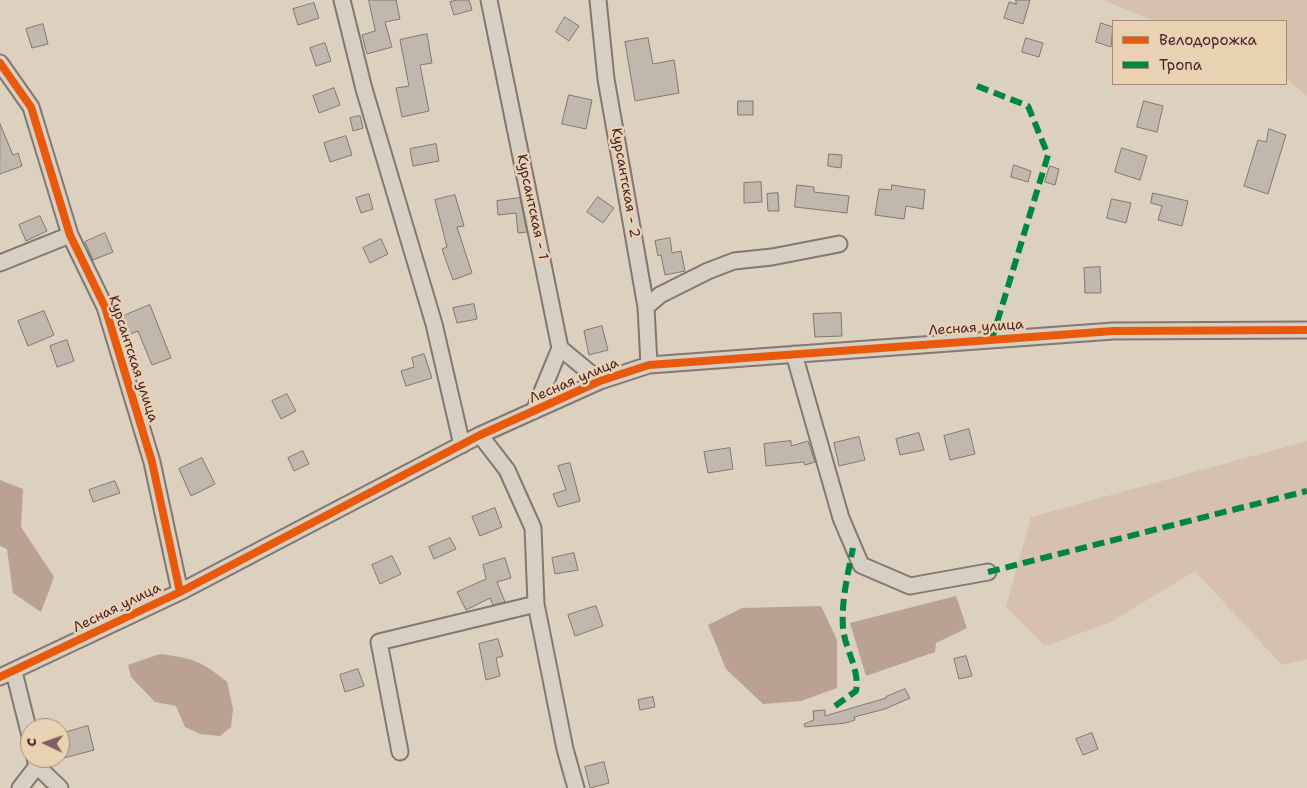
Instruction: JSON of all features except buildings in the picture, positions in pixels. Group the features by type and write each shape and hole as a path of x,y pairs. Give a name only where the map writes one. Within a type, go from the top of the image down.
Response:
{"street":[{"path":"342,0 364,89 434,324 462,446"},
{"name":"Курсантская - 1","path":"489,0 560,348"},
{"name":"Курсантская - 2","path":"598,0 606,79 646,307 649,365"},
{"name":"Курсантская улица","path":"0,63 31,107 70,235 105,307 152,462 180,592"},
{"path":"0,263 70,235"},
{"path":"646,307 660,295 708,270 734,261 772,257 839,244"},
{"name":"Лесная улица","path":"7,674 180,592 480,436 600,381 649,365 1112,331 1307,330"},
{"path":"534,411 560,348 600,381"},
{"path":"794,354 841,518 861,565 910,586 988,572"},
{"path":"480,436 507,470 533,528 536,604 565,749 576,788"},
{"path":"400,752 379,642 536,604"},
{"path":"7,674 23,718"},
{"path":"20,788 32,768"},
{"path":"42,768 60,788"}],"shaded area":[{"path":"1103,0 1307,0 1307,96 1287,79 1287,20 1153,20"},
{"path":"1307,441 1307,659 1282,665 1195,571 1111,622 1045,646 1006,607 1031,517"},
{"path":"0,480 23,489 21,527 54,577 41,612 13,593 7,549 0,546"},
{"path":"956,596 967,628 936,643 935,652 866,676 850,623"},
{"path":"821,606 837,640 837,688 801,701 763,704 726,669 708,625 742,608"},
{"path":"160,654 189,659 210,669 227,682 233,709 231,727 220,736 200,734 185,727 176,706 155,702 131,677 128,665"}],"marked path":[{"path":"977,86 1028,106 1048,155 992,339"},
{"path":"988,572 1307,491"},
{"path":"835,706 856,691 857,683 843,628 845,588 853,548"}],"cycle path":[{"path":"0,63 31,107 70,235 105,307 152,462 180,592"},
{"path":"0,677 180,592 480,435 600,381 649,365 1113,331 1307,330"}]}
